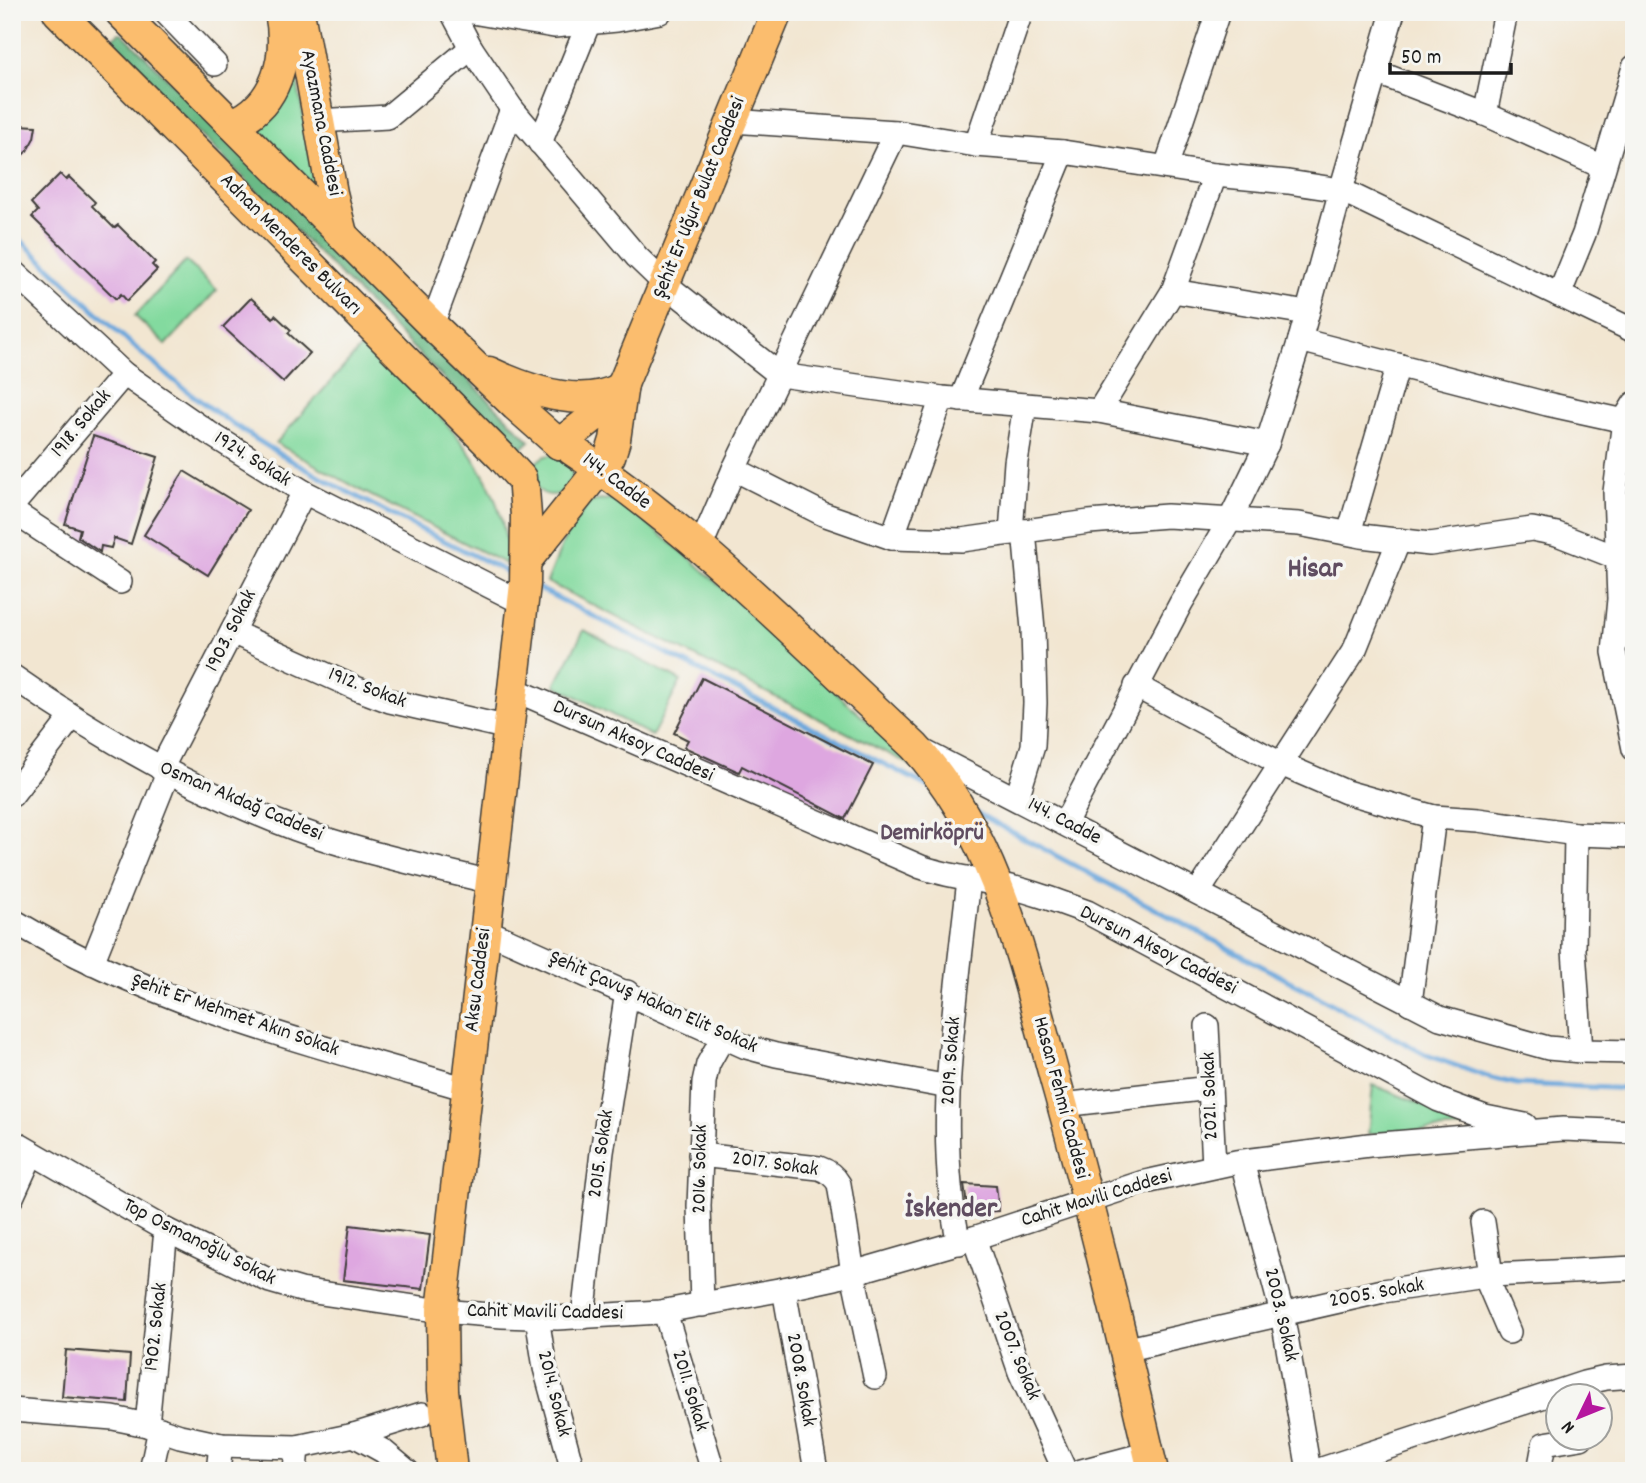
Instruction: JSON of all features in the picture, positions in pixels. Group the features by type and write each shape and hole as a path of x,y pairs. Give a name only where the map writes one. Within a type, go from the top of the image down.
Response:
{"main road":[{"name":"Adnan Menderes Bulvarı","path":"58,12 462,417 522,484"},
{"name":"Adnan Menderes Bulvarı","path":"119,12 432,325 566,447"},
{"path":"87,41 119,12"},
{"name":"Ayazmana Caddesi","path":"232,124 250,115 277,76 284,53 281,12"},
{"name":"Ayazmana Caddesi","path":"299,12 342,234"},
{"name":"Şehit Er Uğur Bulat Caddesi","path":"526,561 601,469 613,448 621,387 777,12"},
{"path":"463,355 478,366 507,380 551,394 594,398 621,387"},
{"name":"Şehit Er Uğur Bulat Caddesi","path":"566,447 621,387"},
{"path":"462,417 499,477 514,512 526,561"},
{"path":"542,445 566,447 579,457 585,477 577,496 560,507 549,507 530,498 522,484 526,458 542,445"},
{"name":"144. Cadde","path":"566,447 601,469 700,548 914,746"},
{"name":"Aksu Caddesi","path":"452,1471 443,1390 442,1311 523,603 526,561 522,484"},
{"name":"Hasan Fehmi Caddesi","path":"914,746 941,778 1026,974 1088,1199 1151,1462"}],"street":[{"path":"165,12 215,64"},
{"path":"452,12 471,48 512,109 637,257 664,284 780,375 952,399 1098,411 1267,444"},
{"path":"472,12 554,26 591,17 660,12"},
{"path":"976,145 1021,12"},
{"path":"1166,167 1218,12"},
{"path":"1065,823 1181,603 1230,520 1267,444 1300,340 1340,190 1393,12"},
{"path":"1485,114 1506,12"},
{"path":"540,143 591,17"},
{"path":"318,121 388,117 471,48"},
{"path":"1559,295 1584,234 1603,167 1624,132 1634,67"},
{"path":"1376,72 1485,114 1603,167"},
{"path":"432,325 512,109"},
{"path":"732,121 896,132 976,145 1063,152 1215,175 1340,190 1634,331"},
{"path":"700,548 734,468 896,132"},
{"path":"892,538 1063,152"},
{"path":"1098,411 1173,291 1215,175"},
{"name":"1924. Sokak","path":"12,270 124,374 209,433 304,492 523,603"},
{"path":"1173,291 1307,313"},
{"path":"1300,340 1546,404 1631,416 1615,492 1619,599 1634,749"},
{"path":"1349,533 1398,365"},
{"name":"1918. Sokak","path":"12,509 124,374"},
{"path":"1017,798 1033,746 1035,703 1033,629 1018,532 1016,462 1026,405"},
{"path":"734,468 823,514 892,538 962,540 1089,522 1167,516 1299,524 1430,544 1532,529 1557,534 1618,558"},
{"name":"1903. Sokak","path":"92,963 165,771 304,492"},
{"path":"12,509 120,582"},
{"path":"1199,891 1355,649 1399,540"},
{"name":"1912. Sokak","path":"232,632 390,701 509,728"},
{"name":"Osman Akdağ Caddesi","path":"12,676 72,717 165,771 296,829 370,852 491,882"},
{"path":"1136,686 1281,764 1346,792 1434,817 1478,820 1576,834 1634,836"},
{"name":"Dursun Aksoy Caddesi","path":"513,689 920,867 984,875 1062,902 1112,924 1451,1105 1485,1117 1563,1129"},
{"path":"12,795 72,717"},
{"name":"144. Cadde","path":"914,746 1199,891 1440,1018 1548,1048 1634,1052"},
{"path":"1410,1003 1434,817"},
{"path":"1576,834 1574,950 1581,1051"},
{"name":"2019. Sokak","path":"966,1241 947,1178 950,1087 984,875"},
{"name":"Şehit Er Mehmet Akın Sokak","path":"12,920 92,963 234,1020 467,1089"},
{"name":"Şehit Çavuş Hakan Elit Sokak","path":"485,930 723,1037 776,1055 950,1087"},
{"name":"2015. Sokak","path":"583,1317 602,1152 628,992"},
{"name":"2021. Sokak","path":"1208,1026 1214,1166"},
{"name":"2016. Sokak","path":"702,1305 699,1206 704,1076 723,1037"},
{"path":"1063,1105 1210,1088"},
{"name":"Cahit Mavili Caddesi","path":"442,1311 583,1317 666,1311 853,1273 966,1241 1141,1183 1214,1166 1355,1147 1563,1129 1634,1132"},
{"path":"12,1196 22,1147"},
{"name":"Top Osmanoğlu Sokak","path":"22,1147 166,1230 270,1281 301,1290 442,1311"},
{"name":"2017. Sokak","path":"700,1155 819,1168 832,1174 839,1184 853,1273"},
{"name":"2003. Sokak","path":"1242,1162 1282,1313 1309,1471"},
{"path":"1483,1222 1488,1276 1509,1332"},
{"name":"1902. Sokak","path":"151,1471 166,1230"},
{"name":"2007. Sokak","path":"966,1241 1020,1372 1065,1471"},
{"name":"2005. Sokak","path":"1124,1350 1383,1291 1488,1276 1634,1268"},
{"path":"853,1273 875,1377"},
{"name":"2008. Sokak","path":"784,1289 816,1471"},
{"name":"2011. Sokak","path":"666,1311 713,1471"},
{"name":"2014. Sokak","path":"537,1317 545,1368 573,1471"},
{"path":"1614,1382 1634,1377"},
{"path":"1316,1471 1377,1462 1544,1396"},
{"path":"12,1410 113,1418 221,1445 296,1447 354,1435 422,1414"},
{"path":"354,1435 383,1451 407,1471"},
{"path":"1539,1471 1544,1444"},
{"path":"218,1471 221,1445"},
{"path":"295,1471 296,1447"},
{"path":"1081,1471 1151,1462"}],"green space":[{"path":"122,33 530,441 516,451 111,45 112,39"},
{"path":"296,75 317,190 260,132"},
{"path":"186,261 217,290 166,345 135,316"},
{"path":"365,343 448,425 482,472 495,498 503,526 506,564 364,492 276,443"},
{"path":"552,455 566,461 572,475 566,489 552,495 538,489 532,475 538,461"},
{"path":"615,498 691,559 919,769 547,582 567,533 590,502"},
{"path":"584,630 681,681 652,736 555,685"},
{"path":"1373,1085 1479,1127 1368,1134"}],"building":[{"path":"18,125 36,126 34,138 27,151 12,165 12,135"},
{"path":"60,174 66,180 69,177 95,202 92,206 114,228 118,225 155,262 152,265 157,270 127,301 121,294 116,299 32,217 38,211 31,203"},
{"path":"251,298 273,318 275,315 291,330 288,333 310,353 283,382 223,327"},
{"path":"93,436 158,457 131,544 114,538 111,548 101,546 100,552 78,537 80,529 65,524"},
{"path":"184,471 248,510 208,575 144,535"},
{"path":"702,678 873,765 845,819 742,766 739,772 684,747 688,740 674,733"},
{"path":"964,1184 996,1186 999,1211 968,1212"},
{"path":"350,1225 430,1235 423,1289 343,1280"},
{"path":"66,1350 130,1355 127,1402 62,1397"}],"waterway":[{"path":"12,232 138,350 220,415 260,442 344,490 515,576"},
{"path":"536,587 933,789"},
{"path":"975,812 1427,1055 1487,1077 1517,1084 1634,1089"}],"district":[{"name":"Hisar","path":"1315,571"},
{"name":"Demirköprü","path":"932,834"},
{"name":"İskender","path":"951,1211"}]}
